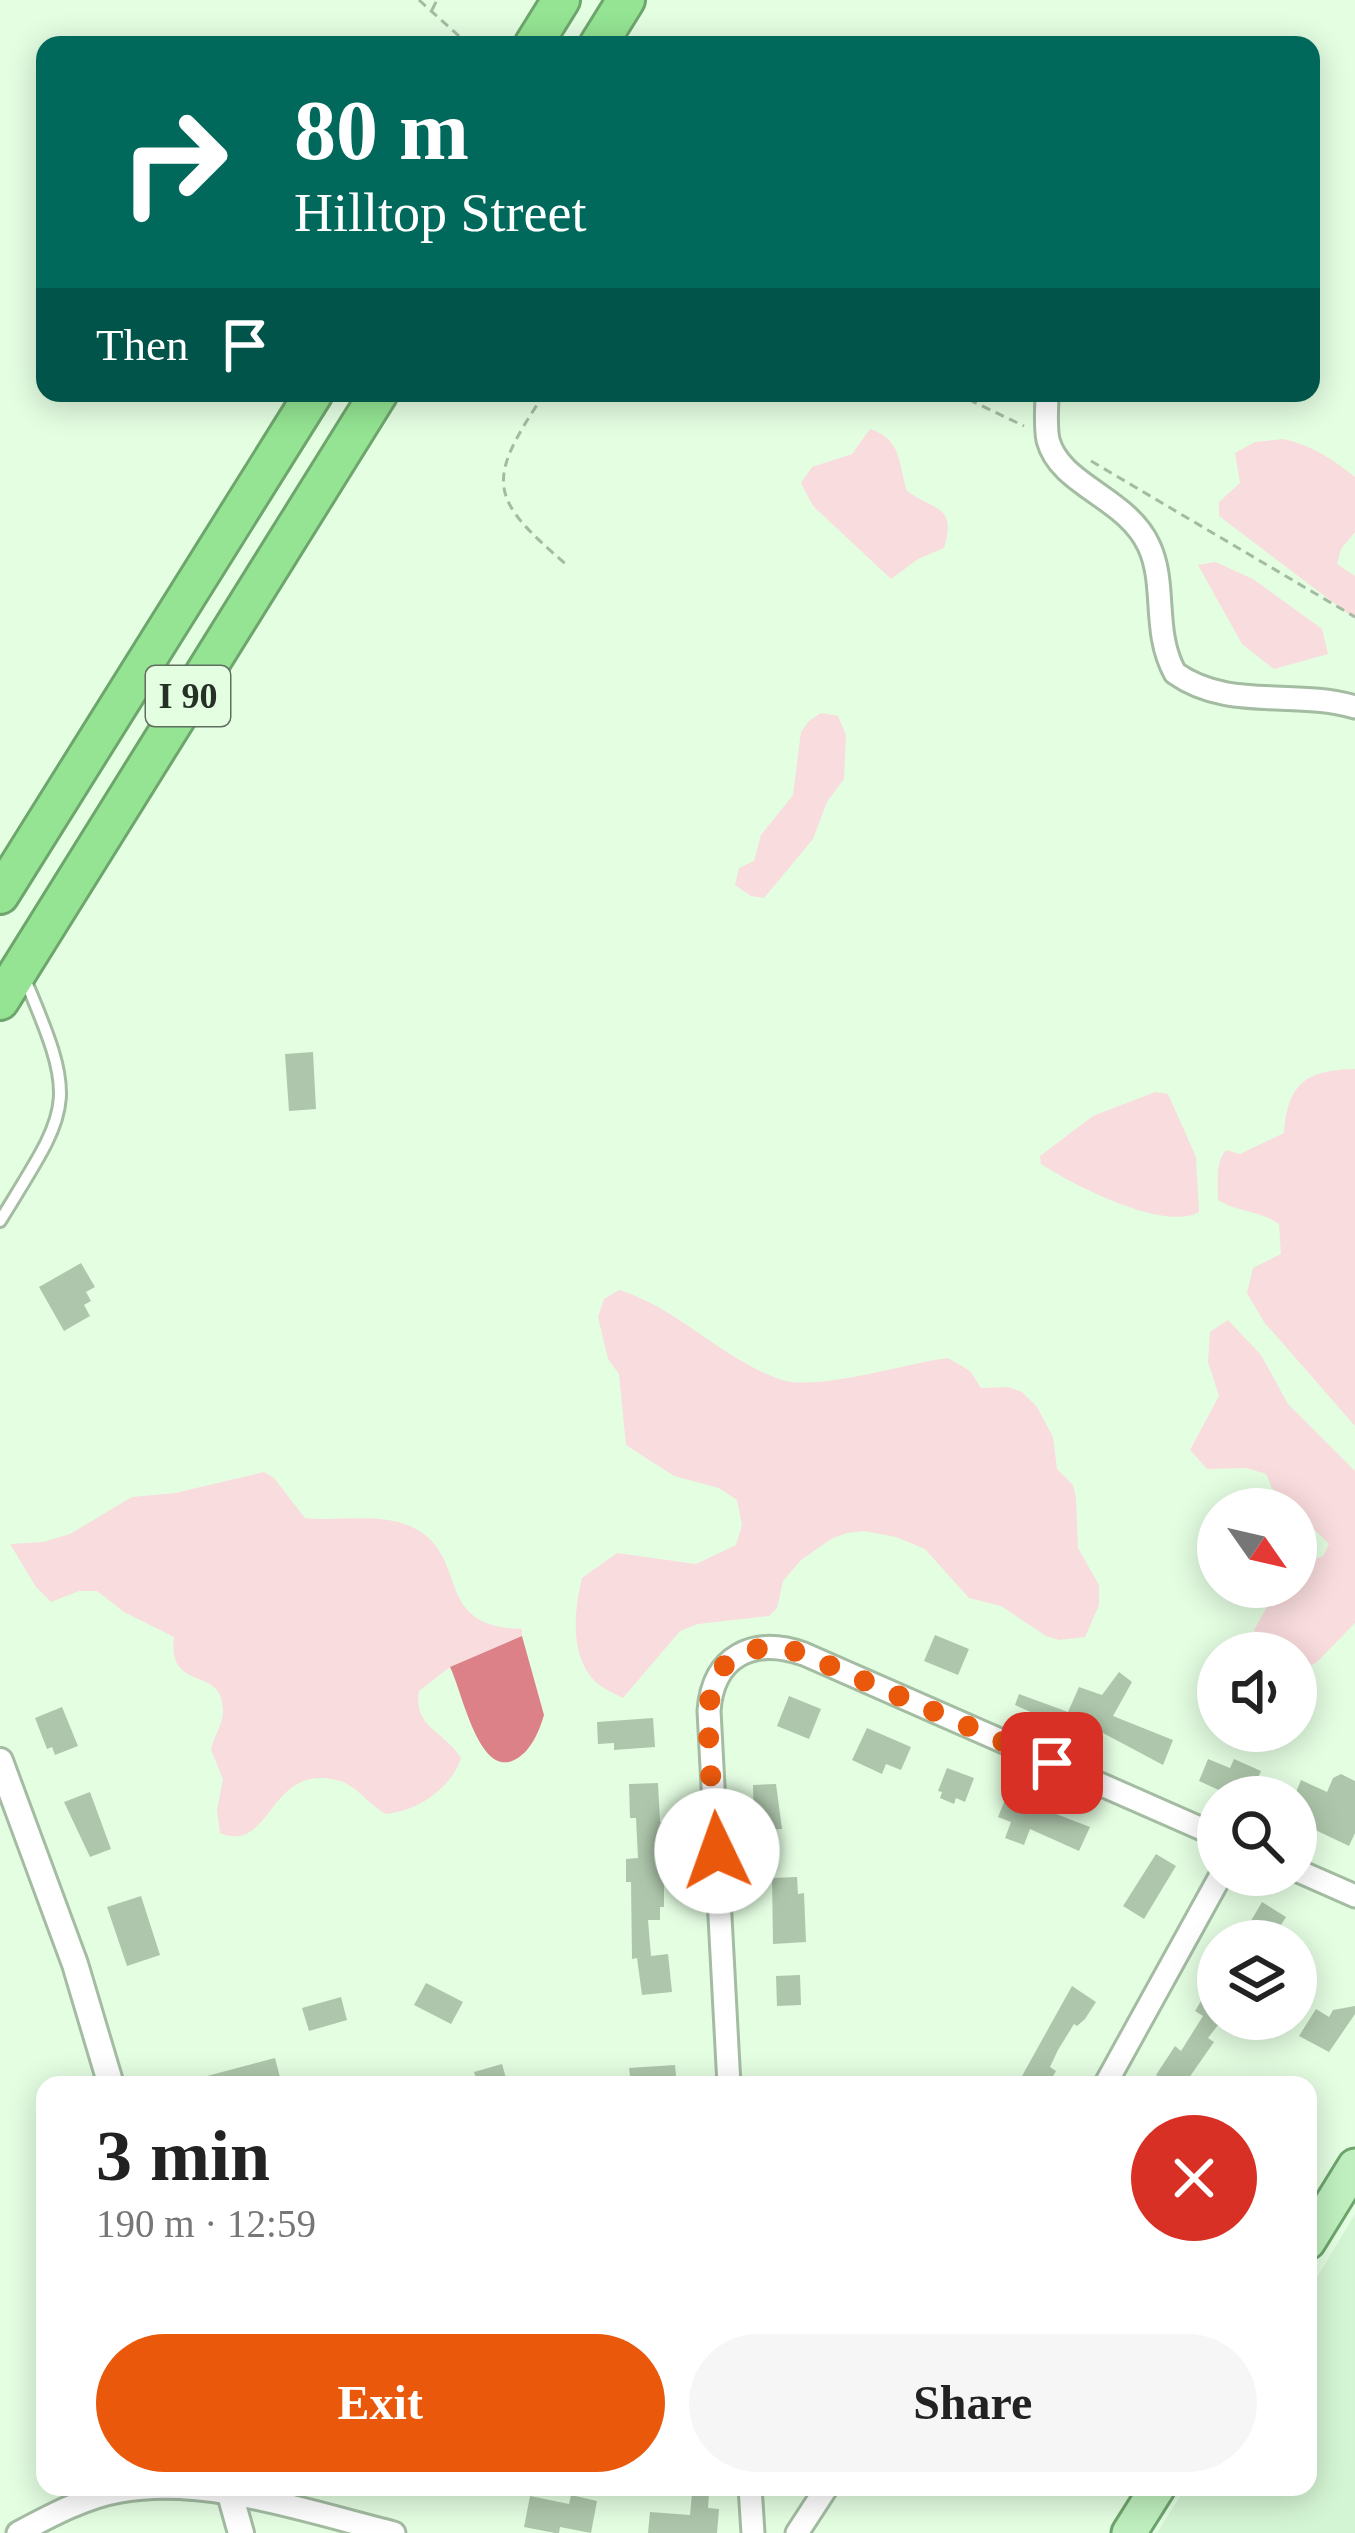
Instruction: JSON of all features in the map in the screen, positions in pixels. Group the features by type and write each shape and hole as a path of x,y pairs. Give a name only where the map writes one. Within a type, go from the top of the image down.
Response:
{"highway":[{"path":"539,36 561,0"},
{"path":"604,36 626,0"},
{"name":"I 90","path":"0,895 308,402"},
{"name":"I 90","path":"0,1001 373,402"}],"main road":[{"path":"1317,2227 1355,2165"},
{"path":"1129,2533 1152,2496"}],"street":[{"path":"1047,402 1048,438 1066,469 1122,508 1151,550 1161,635 1175,673 1218,693 1355,707"},
{"path":"729,2076 710,1711 715,1679 736,1656 764,1647 803,1654 1197,1827"},
{"path":"0,1761 75,1964 108,2076"},
{"path":"1317,1879 1355,1896"},
{"path":"1110,2076 1209,1896"},
{"path":"18,2533 105,2496"},
{"path":"230,2496 241,2533"},
{"path":"249,2496 394,2533"},
{"path":"750,2496 752,2533"},
{"path":"797,2533 821,2496"}],"lane":[{"path":"0,1221 52,1136 62,1099 58,1060 20,969"}],"path":[{"path":"419,0 459,36"},
{"path":"431,11 437,0"},
{"path":"539,402 504,464 503,489 508,508 528,532 568,566"},
{"path":"974,402 1048,438"},
{"path":"1088,460 1355,617"}],"shaded area":[{"path":"870,429 893,446 907,491 941,511 948,524 944,548 918,559 891,579 813,506 801,483 812,467 852,454"},
{"path":"1283,439 1321,454 1355,477 1355,532 1341,549 1337,564 1355,576 1355,619 1219,516 1219,502 1240,483 1235,453 1255,442"},
{"path":"1215,562 1253,579 1322,629 1328,654 1274,669 1242,644 1198,565"},
{"path":"821,713 838,716 846,735 844,779 827,802 813,839 764,898 751,896 735,885 739,868 754,861 761,835 793,795 801,732"},
{"path":"1355,1069 1355,1426 1264,1322 1247,1293 1253,1268 1281,1254 1279,1224 1218,1200 1218,1180 1226,1150 1240,1154 1284,1133 1290,1102 1303,1083 1324,1072"},
{"path":"1155,1092 1168,1094 1196,1157 1199,1212 1183,1217 1142,1211 1096,1194 1041,1164 1040,1156 1093,1116"},
{"path":"619,1290 661,1309 740,1360 782,1380 818,1382 948,1358 970,1371 981,1388 1008,1387 1022,1392 1037,1407 1053,1437 1057,1469 1073,1485 1078,1548 1099,1585 1099,1605 1085,1637 1059,1640 1046,1636 1001,1606 969,1598 925,1549 864,1531 831,1539 801,1560 783,1581 777,1608 769,1616 698,1624 680,1631 623,1698 600,1685 588,1673 578,1647 576,1619 582,1578 617,1553 696,1564 736,1545 742,1525 737,1500 719,1488 674,1476 626,1445 619,1374 608,1359 598,1317 604,1299"},
{"path":"1228,1320 1261,1355 1288,1404 1355,1471 1355,1623 1317,1662 1317,1632 1254,1630 1266,1608 1317,1608 1317,1558 1329,1544 1317,1532 1317,1488 1272,1488 1266,1474 1247,1468 1207,1469 1190,1450 1219,1396 1208,1362 1210,1332"},
{"path":"264,1472 305,1518 376,1519 416,1529 443,1557 463,1604 475,1617 522,1629 522,1636 450,1667 419,1691 425,1721 461,1758 441,1789 409,1808 386,1814 346,1783 316,1778 284,1794 251,1831 237,1836 220,1833 217,1810 223,1779 211,1750 223,1712 215,1688 179,1666 174,1637 124,1612 97,1591 79,1591 51,1602 10,1544 70,1534 132,1497 175,1493"},
{"path":"522,1636 544,1715 524,1753 500,1762 473,1728 450,1667"},
{"path":"1355,2214 1355,2533 1157,2533 1180,2496 1317,2496 1317,2277"}],"building":[{"path":"313,1052 316,1109 289,1111 285,1054"},
{"path":"81,1263 95,1287 86,1292 91,1301 84,1305 90,1316 64,1331 39,1287"},
{"path":"935,1635 969,1649 958,1675 924,1661"},
{"path":"1119,1672 1132,1682 1113,1716 1173,1740 1163,1765 1086,1724 1077,1733 1015,1705 1019,1694 1068,1712 1079,1687 1102,1695"},
{"path":"789,1696 821,1709 809,1739 777,1726"},
{"path":"62,1707 78,1746 55,1755 52,1747 47,1749 35,1718"},
{"path":"653,1718 655,1747 614,1750 614,1743 598,1744 597,1722"},
{"path":"867,1728 911,1747 901,1770 886,1764 882,1774 852,1760"},
{"path":"1208,1759 1230,1768 1234,1759 1261,1771 1259,1776 1201,1776"},
{"path":"947,1768 974,1778 965,1802 956,1798 954,1804 940,1798"},
{"path":"1341,1774 1355,1781 1355,1833 1349,1846 1317,1831 1317,1787 1327,1792 1333,1778"},
{"path":"658,1783 660,1822 664,1822 664,1907 660,1907 660,1920 648,1920 651,1956 668,1954 672,1992 642,1995 637,1958 632,1959 631,1882 626,1882 626,1859 638,1858 629,1784"},
{"path":"776,1784 782,1829 754,1830 753,1785"},
{"path":"90,1792 111,1849 90,1857 64,1802"},
{"path":"1007,1795 1090,1827 1079,1851 1030,1829 1024,1845 1005,1838 1011,1822 998,1817"},
{"path":"1156,1854 1176,1866 1144,1919 1123,1906"},
{"path":"797,1877 798,1894 804,1893 806,1942 773,1944 772,1878"},
{"path":"141,1896 160,1955 127,1966 107,1907"},
{"path":"1262,1902 1286,1917 1284,1920 1251,1920"},
{"path":"800,1975 801,2005 777,2006 776,1976"},
{"path":"426,1983 463,2002 451,2024 414,2005"},
{"path":"1072,1986 1096,2002 1058,2050 1050,2067 1056,2071 1053,2076 1022,2076"},
{"path":"341,1997 347,2020 309,2031 302,2008"},
{"path":"1355,2006 1355,2014 1329,2052 1306,2040 1317,2040 1317,2010 1329,2017 1333,2010"},
{"path":"1197,2026 1197,2040 1214,2042 1190,2076 1156,2075 1175,2046 1181,2051"},
{"path":"275,2058 280,2076 207,2076"},
{"path":"502,2064 505,2076 475,2076 474,2072"},
{"path":"675,2065 676,2076 630,2076 629,2068"},
{"path":"530,2496 569,2504 571,2496 597,2501 591,2533 524,2527"},
{"path":"692,2496 709,2496 708,2508 719,2509 717,2533 648,2533 650,2512 690,2515"}],"route":[{"path":"717,1851 710,1694 724,1666 751,1650 790,1649 1052,1763"}]}
